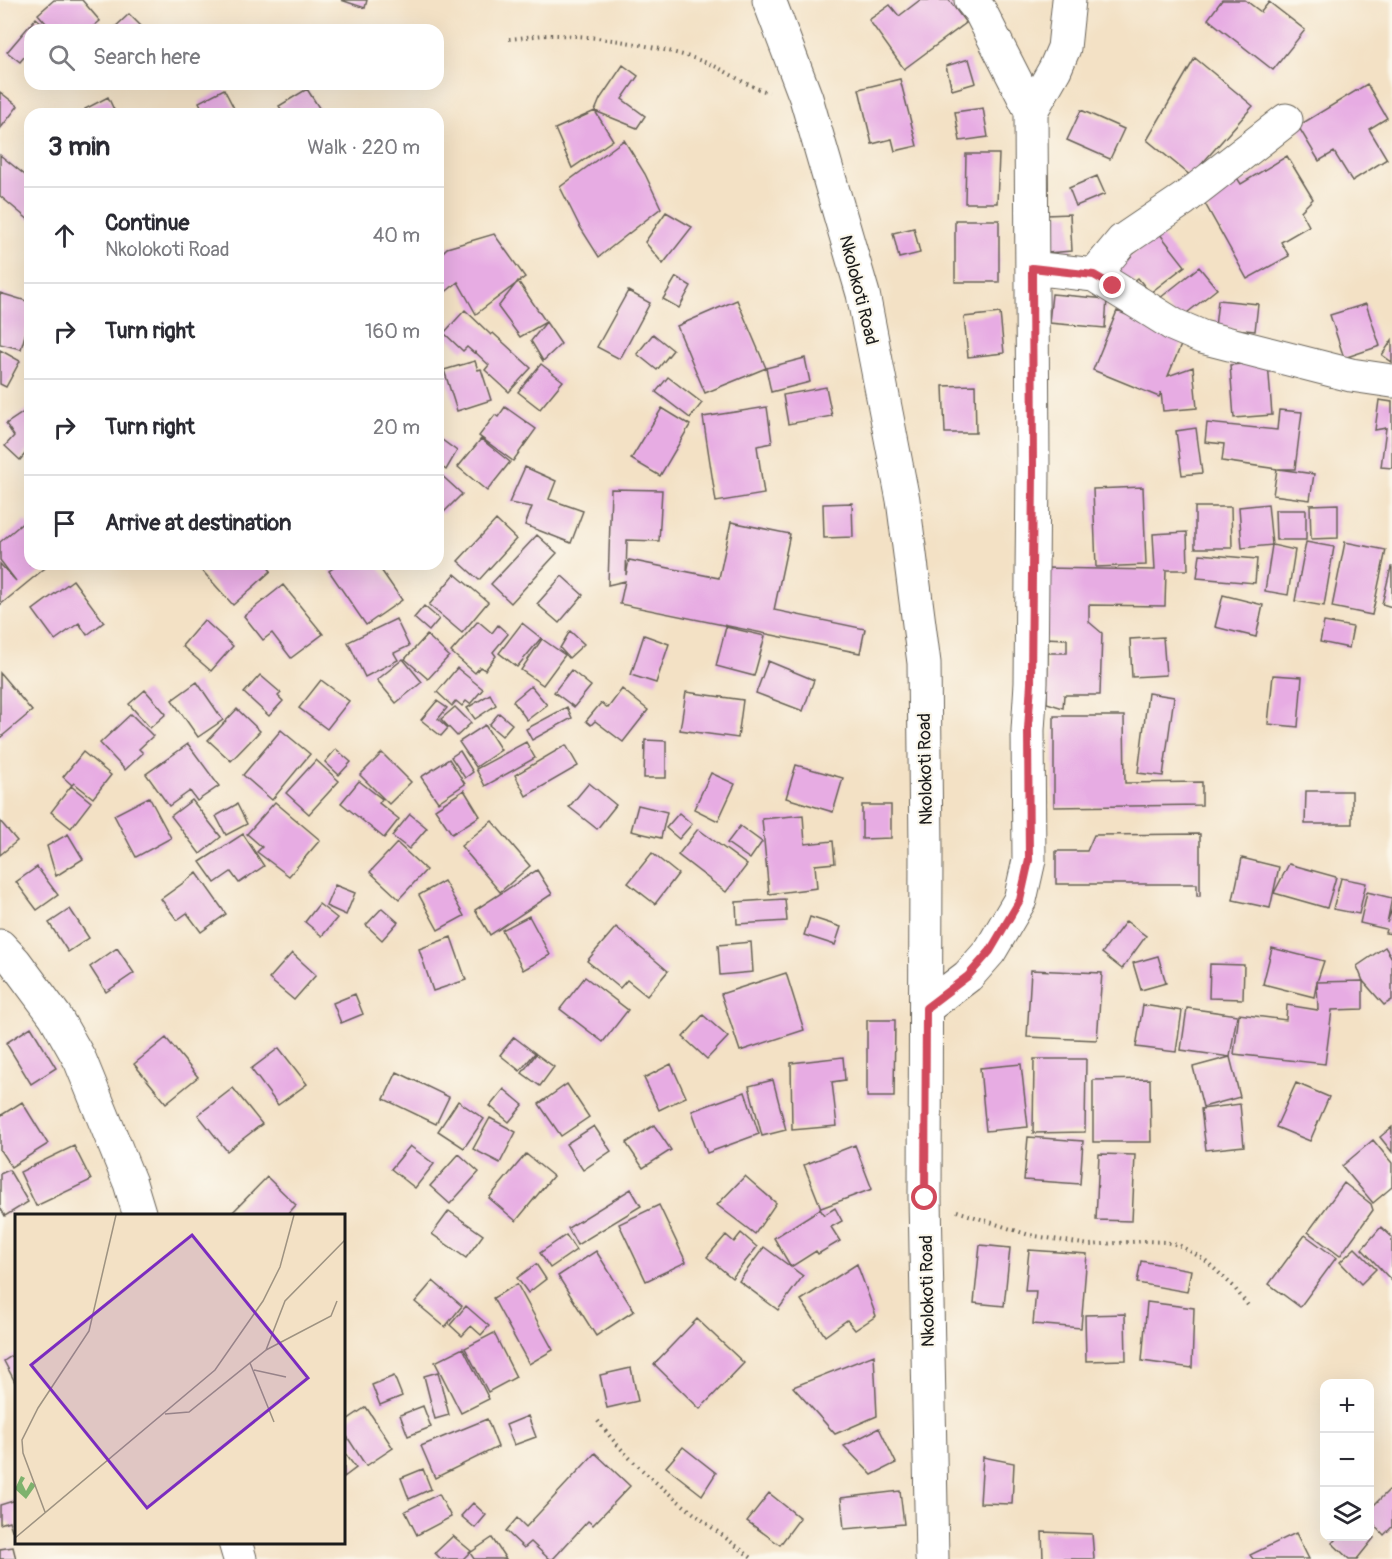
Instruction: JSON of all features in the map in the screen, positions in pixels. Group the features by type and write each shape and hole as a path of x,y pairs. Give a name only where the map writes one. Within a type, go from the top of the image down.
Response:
{"street":[{"name":"Nkolokoti Road","path":"769,0 806,98 863,294 903,500 924,663 925,1198 932,1559"},
{"path":"926,1008 968,976 990,951 1020,900 1029,860 1028,729 1031,683 1033,468 1031,111 980,11 971,0"},
{"path":"1031,111 1064,48 1069,0"},
{"path":"1094,275 1122,241 1184,199 1286,120"},
{"path":"1032,268 1094,275 1174,325 1202,337 1351,375 1392,381"},
{"path":"0,946 15,962 55,1016 80,1060 130,1183 140,1214"},
{"path":"236,1544 240,1559"}],"path":[{"path":"509,39 550,35 603,39 658,49 712,65 760,90 806,98"},
{"path":"925,1198 1029,1235 1089,1245 1145,1241 1179,1245 1205,1260 1233,1286 1250,1308"},
{"path":"598,1421 608,1435 648,1476 753,1559"}],"building":[{"path":"54,0 82,0 100,21 96,24 47,24 38,14"},
{"path":"341,0 367,0 365,8"},
{"path":"920,0 949,0 966,23 904,69 869,20 890,5 899,16"},
{"path":"1222,0 1245,0 1261,12 1269,2 1305,30 1273,70 1208,19"},
{"path":"129,14 139,24 118,24"},
{"path":"36,18 43,24 31,24"},
{"path":"24,32 24,57 20,62 7,52"},
{"path":"1195,58 1253,106 1191,176 1147,140"},
{"path":"969,59 976,83 952,90 946,66"},
{"path":"623,65 638,76 622,99 645,116 637,128 595,111 600,99"},
{"path":"900,79 917,146 895,151 892,139 872,144 859,89"},
{"path":"1367,84 1387,118 1369,129 1387,159 1352,181 1334,152 1319,161 1298,126"},
{"path":"225,90 234,108 202,108 199,102"},
{"path":"308,90 319,108 280,108 279,106"},
{"path":"0,92 18,106 0,129"},
{"path":"108,97 113,108 87,108"},
{"path":"983,108 988,137 960,141 955,112"},
{"path":"1081,110 1124,129 1110,159 1067,140"},
{"path":"595,111 613,140 572,168 555,129"},
{"path":"624,140 645,174 661,208 599,257 580,227 560,187"},
{"path":"966,154 999,154 997,203 965,203"},
{"path":"0,155 24,174 24,216 0,196"},
{"path":"1287,156 1313,199 1301,211 1309,226 1281,242 1289,256 1247,279 1198,191 1232,170 1241,184"},
{"path":"1097,176 1105,194 1076,206 1069,188"},
{"path":"666,212 692,227 663,264 645,242"},
{"path":"1070,214 1072,251 1047,253 1046,215"},
{"path":"955,220 999,220 999,282 955,282"},
{"path":"914,228 920,253 899,258 893,233"},
{"path":"1159,233 1185,266 1150,293 1138,278 1125,288 1112,271"},
{"path":"494,234 525,277 476,314 458,282 444,293 444,251 447,248"},
{"path":"1199,267 1217,289 1178,320 1160,298"},
{"path":"676,277 691,286 679,308 663,299"},
{"path":"518,281 546,322 520,337 498,307"},
{"path":"628,291 650,303 620,359 597,347"},
{"path":"0,293 24,300 24,339 21,349 0,344"},
{"path":"1052,294 1107,299 1105,328 1049,323"},
{"path":"737,300 766,368 705,393 677,326"},
{"path":"1218,300 1258,304 1255,331 1215,327"},
{"path":"1366,304 1380,346 1344,358 1330,315"},
{"path":"465,310 531,368 509,392 485,370 489,365 475,352 467,347 463,351 444,333"},
{"path":"1117,311 1184,338 1168,376 1193,367 1197,408 1163,411 1161,392 1159,397 1093,370"},
{"path":"1000,313 1004,353 968,357 964,317"},
{"path":"546,322 561,344 543,361 531,341"},
{"path":"653,334 673,350 657,370 637,354"},
{"path":"1392,340 1392,362 1382,355"},
{"path":"0,350 20,361 6,387 0,384"},
{"path":"805,358 810,382 771,392 766,368"},
{"path":"475,361 478,370 481,369 491,400 457,411 444,370"},
{"path":"1268,362 1272,415 1234,418 1230,365"},
{"path":"541,364 563,381 540,409 518,392"},
{"path":"668,377 702,403 690,418 656,392"},
{"path":"975,385 976,433 945,433 943,386"},
{"path":"826,387 832,416 788,424 783,395"},
{"path":"1379,400 1392,402 1392,468 1381,467 1386,428 1375,430"},
{"path":"505,407 536,429 513,461 479,436 495,415 498,417"},
{"path":"767,407 772,443 757,446 764,494 716,502 703,417"},
{"path":"662,408 690,425 660,476 631,459"},
{"path":"1279,410 1302,412 1295,469 1278,469 1314,474 1310,500 1273,495 1277,469 1222,461 1224,444 1205,442 1207,423 1277,430"},
{"path":"24,412 24,455 20,460 5,446 14,436 6,424"},
{"path":"1196,428 1202,473 1182,475 1176,431"},
{"path":"481,439 510,462 487,491 458,467"},
{"path":"444,441 457,451 446,470 444,468"},
{"path":"525,467 556,481 549,499 583,511 571,543 525,525 532,507 509,503"},
{"path":"444,478 462,494 444,512"},
{"path":"1143,487 1146,565 1096,567 1093,489"},
{"path":"611,489 662,490 659,541 627,540 626,575 629,560 719,578 731,522 790,534 774,610 865,629 860,653 620,604 625,581 608,585"},
{"path":"852,503 853,537 824,538 823,504"},
{"path":"1268,504 1272,545 1242,548 1239,507"},
{"path":"1338,504 1338,538 1311,539 1310,505"},
{"path":"1195,507 1231,507 1232,548 1195,548"},
{"path":"1275,510 1306,510 1306,540 1276,540"},
{"path":"496,520 516,539 479,580 458,561"},
{"path":"24,522 24,570 43,570 0,605 0,564 16,581 0,560 0,542"},
{"path":"1187,532 1188,570 1166,570 1165,606 1089,605 1089,622 1102,633 1100,695 1064,695 1063,708 1047,703 1048,653 1067,653 1067,639 1044,638 1046,568 1155,570 1153,534"},
{"path":"537,535 557,553 511,603 491,584"},
{"path":"1306,542 1334,547 1324,606 1295,601"},
{"path":"1345,542 1386,550 1372,615 1332,607"},
{"path":"1272,545 1295,550 1288,595 1265,591"},
{"path":"1200,554 1257,559 1255,583 1197,578"},
{"path":"1392,567 1392,607 1382,604"},
{"path":"202,570 270,570 271,571 233,605"},
{"path":"381,570 402,600 366,625 329,571"},
{"path":"455,574 488,602 462,633 429,605"},
{"path":"562,576 583,595 559,623 537,604"},
{"path":"73,580 104,622 87,635 79,623 55,640 33,610"},
{"path":"283,585 323,634 291,658 272,633 263,640 244,616"},
{"path":"1223,595 1263,605 1256,637 1215,627"},
{"path":"424,606 439,619 429,631 414,618"},
{"path":"396,619 409,646 394,653 398,660 365,677 348,642"},
{"path":"204,620 233,646 211,671 182,646"},
{"path":"478,621 492,633 498,625 508,634 493,652 496,656 485,670 480,667 475,673 451,652"},
{"path":"1324,622 1353,627 1349,648 1320,642"},
{"path":"522,623 541,638 517,667 499,653"},
{"path":"726,627 765,636 754,676 716,666"},
{"path":"570,631 584,644 569,658 560,648"},
{"path":"427,635 449,656 428,679 405,659"},
{"path":"644,635 669,644 656,683 631,675"},
{"path":"1163,637 1166,675 1132,677 1130,639"},
{"path":"542,639 565,655 543,685 521,670"},
{"path":"403,659 422,682 396,703 377,680"},
{"path":"768,661 814,680 803,711 756,693"},
{"path":"457,668 483,689 470,704 466,701 462,706 456,701 452,706 437,692"},
{"path":"571,670 591,686 574,707 554,692"},
{"path":"0,673 32,711 0,738"},
{"path":"260,675 281,693 278,696 283,701 269,716 244,693"},
{"path":"1273,675 1302,677 1298,727 1268,724"},
{"path":"321,680 349,701 327,729 299,708"},
{"path":"197,682 223,720 198,737 172,700"},
{"path":"531,686 547,705 527,720 513,701"},
{"path":"622,689 648,710 623,742 595,721 591,725 586,721 601,703 608,708"},
{"path":"145,690 166,714 150,728 129,704"},
{"path":"686,692 743,700 738,738 680,730"},
{"path":"1148,693 1174,697 1163,776 1138,773"},
{"path":"490,694 496,705 475,719 467,708"},
{"path":"437,701 447,708 438,719 448,728 441,736 421,720"},
{"path":"455,707 471,723 457,736 441,719"},
{"path":"567,707 572,718 532,740 526,729"},
{"path":"237,709 260,731 231,761 208,740"},
{"path":"499,713 512,724 502,736 489,725"},
{"path":"131,714 153,736 139,749 143,753 125,770 100,743"},
{"path":"1054,716 1124,716 1125,783 1202,782 1202,805 1054,807"},
{"path":"485,725 501,750 476,767 459,742"},
{"path":"281,730 310,754 272,800 243,775"},
{"path":"645,740 666,741 666,778 644,778"},
{"path":"526,742 535,758 485,786 476,769"},
{"path":"188,744 219,786 197,801 190,791 169,806 146,774"},
{"path":"566,745 578,766 526,796 515,775"},
{"path":"336,749 351,762 339,775 325,762"},
{"path":"460,751 473,772 465,778 451,757"},
{"path":"83,752 111,775 93,798 63,777"},
{"path":"382,753 411,782 389,804 360,775"},
{"path":"449,759 465,784 438,802 421,777"},
{"path":"316,760 339,781 309,814 286,793"},
{"path":"796,765 843,778 833,812 786,798"},
{"path":"711,773 735,784 718,821 694,809"},
{"path":"359,781 382,799 379,803 399,819 384,838 341,803"},
{"path":"589,783 616,805 597,829 569,807"},
{"path":"71,786 91,802 71,828 51,812"},
{"path":"464,790 480,816 452,834 435,809"},
{"path":"1306,791 1352,791 1352,824 1305,824"},
{"path":"149,797 171,838 136,857 114,815"},
{"path":"192,800 221,837 200,854 171,816"},
{"path":"275,802 320,840 289,876 257,852 262,847 247,834"},
{"path":"237,804 247,824 226,835 216,816"},
{"path":"638,805 667,812 661,838 631,831"},
{"path":"862,805 891,805 891,838 862,839"},
{"path":"679,813 692,824 679,839 666,828"},
{"path":"410,814 427,828 409,849 392,836"},
{"path":"803,815 805,844 833,841 835,863 815,865 817,888 769,894 762,819"},
{"path":"0,821 17,841 0,855"},
{"path":"492,821 530,866 500,892 461,846"},
{"path":"740,826 762,842 750,859 727,843"},
{"path":"698,829 747,865 726,892 678,855"},
{"path":"68,834 83,859 56,876 47,846"},
{"path":"243,834 264,866 239,883 231,872 215,883 200,862"},
{"path":"1200,834 1200,896 1197,896 1197,884 1056,884 1056,851 1087,851 1094,835"},
{"path":"397,843 426,870 399,899 370,872"},
{"path":"652,853 678,874 655,904 628,883"},
{"path":"1242,858 1279,867 1270,908 1233,900"},
{"path":"1289,864 1336,877 1327,908 1274,893"},
{"path":"37,867 58,895 37,910 16,882"},
{"path":"537,870 552,894 490,935 475,910"},
{"path":"197,873 226,914 201,932 187,913 177,920 161,899"},
{"path":"1341,878 1366,883 1359,914 1333,909"},
{"path":"444,881 464,916 438,930 419,895"},
{"path":"335,885 355,893 346,915 326,906"},
{"path":"1367,892 1392,898 1387,923 1392,909 1392,934 1385,933 1386,929 1360,923"},
{"path":"785,899 787,921 737,924 736,902"},
{"path":"319,904 337,918 322,936 305,922"},
{"path":"382,908 398,922 382,940 366,925"},
{"path":"70,909 89,938 68,952 49,923"},
{"path":"529,916 550,955 523,970 502,930"},
{"path":"810,917 841,927 835,945 804,935"},
{"path":"1126,921 1146,936 1122,969 1102,953"},
{"path":"616,927 668,971 647,996 627,980 620,988 587,961"},
{"path":"451,937 466,980 433,991 419,949"},
{"path":"751,942 753,972 720,975 718,945"},
{"path":"1385,947 1392,958 1392,1000 1384,1005 1363,981 1357,966"},
{"path":"117,948 134,973 106,992 90,967"},
{"path":"1272,948 1324,961 1314,997 1263,984"},
{"path":"292,953 316,975 294,1000 269,979"},
{"path":"1158,956 1166,983 1141,990 1133,963"},
{"path":"1210,964 1244,965 1243,999 1209,998"},
{"path":"1031,970 1102,973 1097,1040 1027,1037"},
{"path":"786,973 804,1030 740,1051 721,994"},
{"path":"585,977 628,1010 603,1042 560,1009"},
{"path":"1363,981 1363,1009 1332,1010 1325,1064 1234,1054 1239,1014 1286,1020 1287,1005 1318,1010 1317,982"},
{"path":"355,994 363,1014 341,1023 333,1003"},
{"path":"1143,1005 1182,1011 1176,1052 1136,1047"},
{"path":"1187,1008 1237,1015 1230,1057 1181,1050"},
{"path":"703,1015 728,1037 707,1059 683,1037"},
{"path":"867,1020 895,1020 894,1097 867,1097"},
{"path":"31,1027 56,1068 31,1084 6,1043"},
{"path":"514,1037 535,1053 520,1071 500,1055"},
{"path":"166,1038 198,1077 166,1103 134,1064"},
{"path":"279,1048 307,1084 278,1105 251,1069"},
{"path":"536,1054 554,1067 540,1086 522,1073"},
{"path":"843,1057 845,1080 832,1082 837,1126 792,1130 791,1063"},
{"path":"1230,1057 1240,1097 1203,1107 1193,1067"},
{"path":"1034,1059 1086,1059 1085,1132 1033,1133"},
{"path":"671,1064 686,1097 659,1110 644,1078"},
{"path":"1021,1064 1028,1127 986,1131 980,1068"},
{"path":"397,1072 449,1097 436,1124 384,1099"},
{"path":"1150,1079 1151,1142 1093,1142 1093,1080"},
{"path":"773,1080 786,1130 762,1136 749,1086"},
{"path":"1296,1083 1329,1097 1310,1141 1276,1127"},
{"path":"567,1084 589,1117 561,1136 539,1104"},
{"path":"233,1088 262,1124 227,1151 198,1115"},
{"path":"504,1089 523,1105 509,1122 490,1106"},
{"path":"745,1092 759,1134 707,1153 692,1111"},
{"path":"458,1101 484,1119 464,1148 438,1131"},
{"path":"22,1102 48,1144 11,1167 0,1150 0,1116"},
{"path":"1240,1104 1244,1146 1206,1150 1201,1109"},
{"path":"490,1118 516,1132 500,1163 473,1149"},
{"path":"654,1125 671,1150 643,1168 626,1143"},
{"path":"594,1126 611,1151 583,1170 566,1144"},
{"path":"1392,1127 1392,1152 1380,1137"},
{"path":"1028,1137 1083,1141 1080,1184 1024,1180"},
{"path":"1373,1140 1392,1163 1392,1187 1373,1203 1342,1166"},
{"path":"855,1145 872,1189 821,1208 804,1165"},
{"path":"74,1146 91,1180 36,1206 20,1172"},
{"path":"410,1146 434,1164 415,1188 391,1169"},
{"path":"459,1154 479,1172 450,1204 430,1186"},
{"path":"526,1154 553,1176 516,1221 489,1198"},
{"path":"1099,1154 1135,1155 1132,1221 1096,1220"},
{"path":"9,1170 28,1202 5,1216 0,1207 0,1174"},
{"path":"745,1176 776,1203 755,1234 717,1205"},
{"path":"267,1177 296,1205 288,1214 231,1214"},
{"path":"1344,1183 1371,1204 1373,1210 1340,1256 1308,1232"},
{"path":"631,1189 641,1206 577,1245 568,1228"},
{"path":"659,1205 686,1262 646,1281 619,1224"},
{"path":"835,1208 842,1221 831,1227 840,1241 818,1254 816,1251 791,1267 774,1238 820,1209 824,1215"},
{"path":"449,1211 483,1235 466,1258 432,1234"},
{"path":"1381,1227 1392,1237 1392,1281 1362,1249"},
{"path":"741,1233 757,1247 732,1278 707,1257 726,1235 734,1242"},
{"path":"566,1235 576,1250 550,1268 540,1253"},
{"path":"1305,1235 1336,1258 1300,1307 1269,1284"},
{"path":"980,1245 1010,1248 1004,1306 974,1303"},
{"path":"764,1247 803,1276 778,1310 739,1281"},
{"path":"1355,1248 1376,1269 1361,1284 1340,1262"},
{"path":"1029,1250 1087,1254 1081,1328 1033,1324 1036,1291 1025,1291"},
{"path":"596,1251 634,1311 596,1336 558,1276"},
{"path":"1141,1261 1191,1270 1187,1292 1137,1283"},
{"path":"536,1264 546,1279 528,1293 517,1278"},
{"path":"857,1264 876,1316 855,1330 847,1320 825,1336 801,1300"},
{"path":"433,1281 462,1306 445,1327 415,1302"},
{"path":"517,1284 553,1350 529,1364 493,1298"},
{"path":"1147,1302 1194,1308 1192,1368 1142,1361"},
{"path":"466,1306 489,1326 481,1335 471,1326 462,1336 450,1325"},
{"path":"1125,1314 1126,1360 1086,1361 1085,1315"},
{"path":"697,1319 744,1363 700,1409 654,1364"},
{"path":"494,1333 516,1377 488,1392 465,1348"},
{"path":"463,1348 489,1399 461,1413 435,1362"},
{"path":"15,1354 15,1382 4,1361"},
{"path":"874,1355 877,1416 835,1434 793,1387"},
{"path":"631,1368 638,1401 607,1408 600,1375"},
{"path":"438,1372 449,1415 435,1419 424,1376"},
{"path":"394,1376 402,1396 380,1405 372,1385"},
{"path":"423,1406 431,1427 408,1436 400,1415"},
{"path":"366,1407 393,1448 366,1466 345,1434 345,1421"},
{"path":"528,1416 536,1437 514,1445 506,1425"},
{"path":"487,1419 498,1447 435,1478 421,1446"},
{"path":"879,1428 896,1463 872,1475 844,1446"},
{"path":"683,1447 716,1473 702,1495 666,1467"},
{"path":"345,1453 356,1468 345,1476"},
{"path":"595,1453 630,1486 593,1525 588,1521 553,1559 549,1559 531,1542 524,1548 506,1531 517,1518 526,1527"},
{"path":"983,1457 1014,1463 1012,1504 980,1503"},
{"path":"423,1469 431,1489 409,1499 401,1478"},
{"path":"1389,1490 1392,1493 1392,1527 1384,1535 1374,1524 1374,1505"},
{"path":"900,1491 904,1524 844,1529 841,1498"},
{"path":"769,1493 800,1518 780,1545 747,1521"},
{"path":"439,1494 451,1517 417,1535 405,1511"},
{"path":"15,1500 15,1529 12,1530 9,1521 0,1524 0,1505"},
{"path":"473,1503 486,1515 475,1528 461,1516"},
{"path":"1042,1532 1092,1534 1094,1559 1043,1559"},
{"path":"1296,1533 1309,1559 1253,1559 1250,1555"},
{"path":"453,1536 471,1551 463,1559 441,1559 435,1553"},
{"path":"492,1538 506,1559 474,1559 470,1553"},
{"path":"1334,1541 1372,1541 1357,1559 1349,1559 1332,1543"},
{"path":"13,1547 16,1559 0,1559 0,1549"}],"route":[{"path":"925,1198 926,1008 968,976 990,951 1020,900 1029,860 1028,729 1031,683 1033,468 1032,268 1094,275 1113,286"}]}
